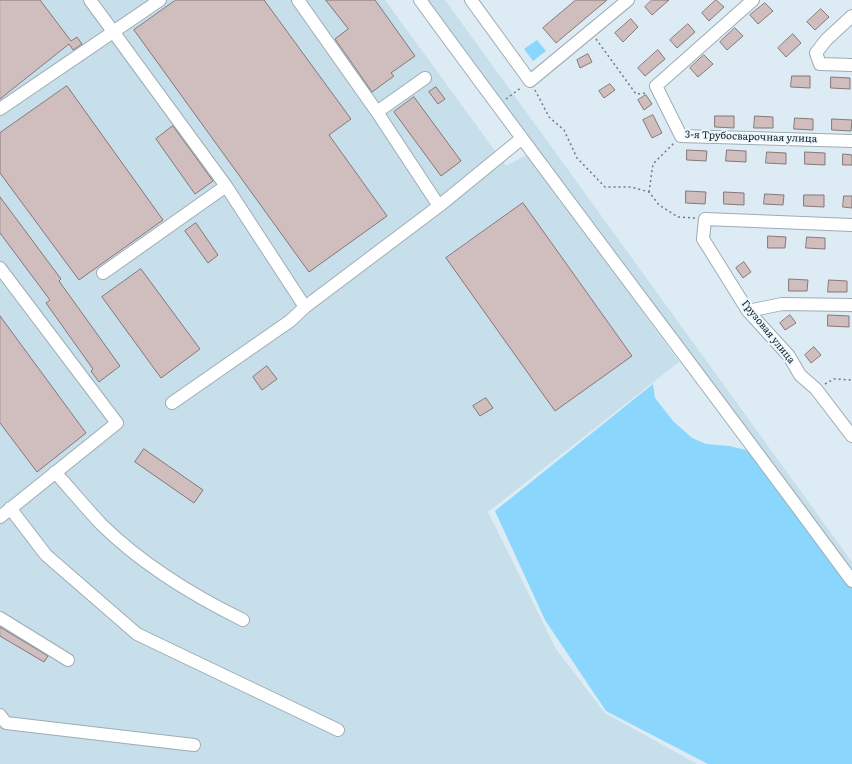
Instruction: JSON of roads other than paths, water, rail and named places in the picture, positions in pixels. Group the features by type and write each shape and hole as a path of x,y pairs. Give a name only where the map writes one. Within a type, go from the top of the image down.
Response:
{"street":[{"path":"90,0 226,186 305,307"},
{"path":"0,109 160,0"},
{"path":"298,0 377,112 439,206"},
{"path":"420,0 521,139 735,421 852,581"},
{"path":"471,0 525,85 628,0"},
{"name":"3-я Трубосварочная улица","path":"753,0 657,89 681,136 852,142"},
{"path":"852,16 826,40 816,53 820,64 852,65"},
{"path":"377,112 425,78"},
{"path":"172,403 290,320 305,307 439,206 521,139"},
{"path":"103,274 226,186"},
{"name":"Грузовая улица","path":"852,225 705,219 703,239 748,311 789,356 800,375 816,389 852,436"},
{"path":"0,268 118,423 0,517"},
{"path":"748,311 782,304 852,305"},
{"path":"55,472 102,525 158,572 204,601 243,620"},
{"path":"10,508 46,555 137,634 338,730"},
{"path":"0,618 68,660"},
{"path":"0,715 6,723 194,745"}]}
